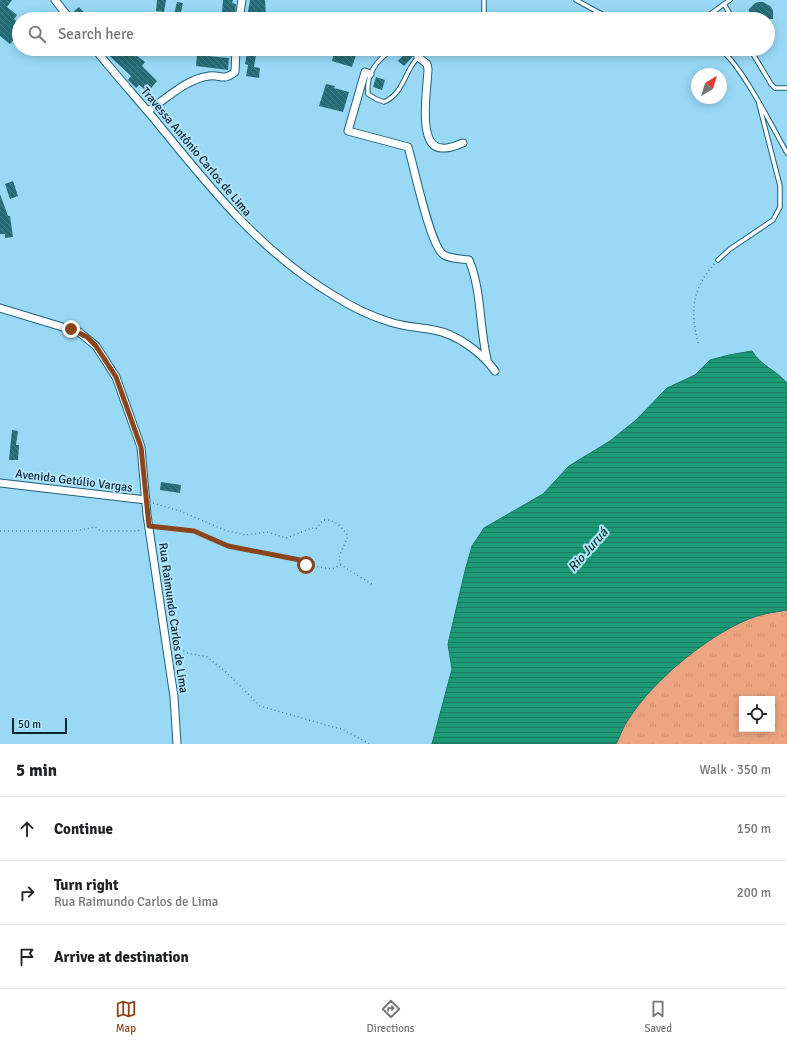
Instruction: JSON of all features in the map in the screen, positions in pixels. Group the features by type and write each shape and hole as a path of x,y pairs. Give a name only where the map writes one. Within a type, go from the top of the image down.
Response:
{"street":[{"path":"55,0 64,12"},
{"path":"240,12 242,0"},
{"name":"Travessa Antônio Carlos de Lima","path":"100,56 240,221 270,249 332,295 363,311 390,322 445,333 477,351 496,371"},
{"path":"148,111 167,96 184,86 210,75 222,78 229,76 235,72 236,56"},
{"path":"418,57 427,64 428,69 425,110 429,138 433,146 441,149 463,143"},
{"path":"370,74 365,72 348,131 408,147 428,225 438,247 444,255 469,260 474,272 479,294 482,336 487,360"},
{"name":"Rua Raimundo Carlos de Lima","path":"0,308 79,332 99,350 116,377 141,447 149,526 174,697 177,744"},
{"name":"Avenida Getúlio Vargas","path":"0,483 146,500"}],"lane":[{"path":"484,0 484,12"},
{"path":"576,0 599,12"},
{"path":"713,12 730,0"},
{"path":"724,4 729,12"},
{"path":"383,56 370,74 367,83 368,94 384,102 391,99 396,93 418,57"},
{"path":"727,56 732,60 787,153"},
{"path":"754,56 771,84 776,88 787,88"},
{"path":"718,260 730,249 773,220 780,206 780,186 759,104"}],"path":[{"path":"698,343 692,309 694,299 705,274 718,260"},
{"path":"146,500 180,511 227,531 246,535 268,532 286,538 312,528 316,529 323,520 333,520 348,536 338,557 341,565 373,585"},
{"path":"0,531 75,531 95,527 101,531 138,531 149,526 194,531 228,546 300,560 306,565 332,569 341,565"},
{"path":"167,650 178,647 188,653 207,657 227,673 260,706 344,730 370,744"}],"green space":[{"path":"787,610 787,744 616,744 626,723 639,705 668,673 703,645 721,633 760,615"}],"water":[{"name":"Rio Juruá","path":"752,351 764,364 787,383 787,610 760,615 740,623 721,633 685,659 652,689 639,705 626,723 616,744 432,744 452,669 448,644 465,571 472,546 484,528 543,494 569,466 610,441 636,420 667,388 695,375 710,360"}],"building":[{"path":"0,0 12,0 7,7 13,12 12,12 12,42 10,44 0,36"},
{"path":"157,0 166,0 164,12 156,11"},
{"path":"223,0 233,0 232,3 236,4 235,12 222,12"},
{"path":"250,0 265,0 266,12 248,12"},
{"path":"177,2 183,3 181,12 175,12"},
{"path":"763,2 770,6 773,12 749,12 749,9 755,3"},
{"path":"79,7 84,12 75,12 74,11"},
{"path":"110,56 137,56 145,62 142,66 157,81 148,92 139,85 136,88 128,80 131,76"},
{"path":"197,56 229,58 228,70 196,66"},
{"path":"247,56 256,56 254,67 260,68 259,78 246,76 248,65 245,64"},
{"path":"333,56 356,56 352,67 332,61"},
{"path":"403,56 413,56 404,66 398,61"},
{"path":"376,77 385,80 382,90 373,87"},
{"path":"326,84 349,92 343,112 319,106"},
{"path":"13,181 18,196 10,199 5,184"},
{"path":"0,194 8,216 10,216 13,237 5,238 5,234 0,234"},
{"path":"12,430 18,431 16,445 19,445 18,460 9,460"},
{"path":"161,482 181,485 180,493 160,490"}],"route":[{"path":"71,329 87,337 96,346 116,377 141,447 149,526 163,529 194,531 228,546 274,555 286,559 300,560 306,565"}]}
